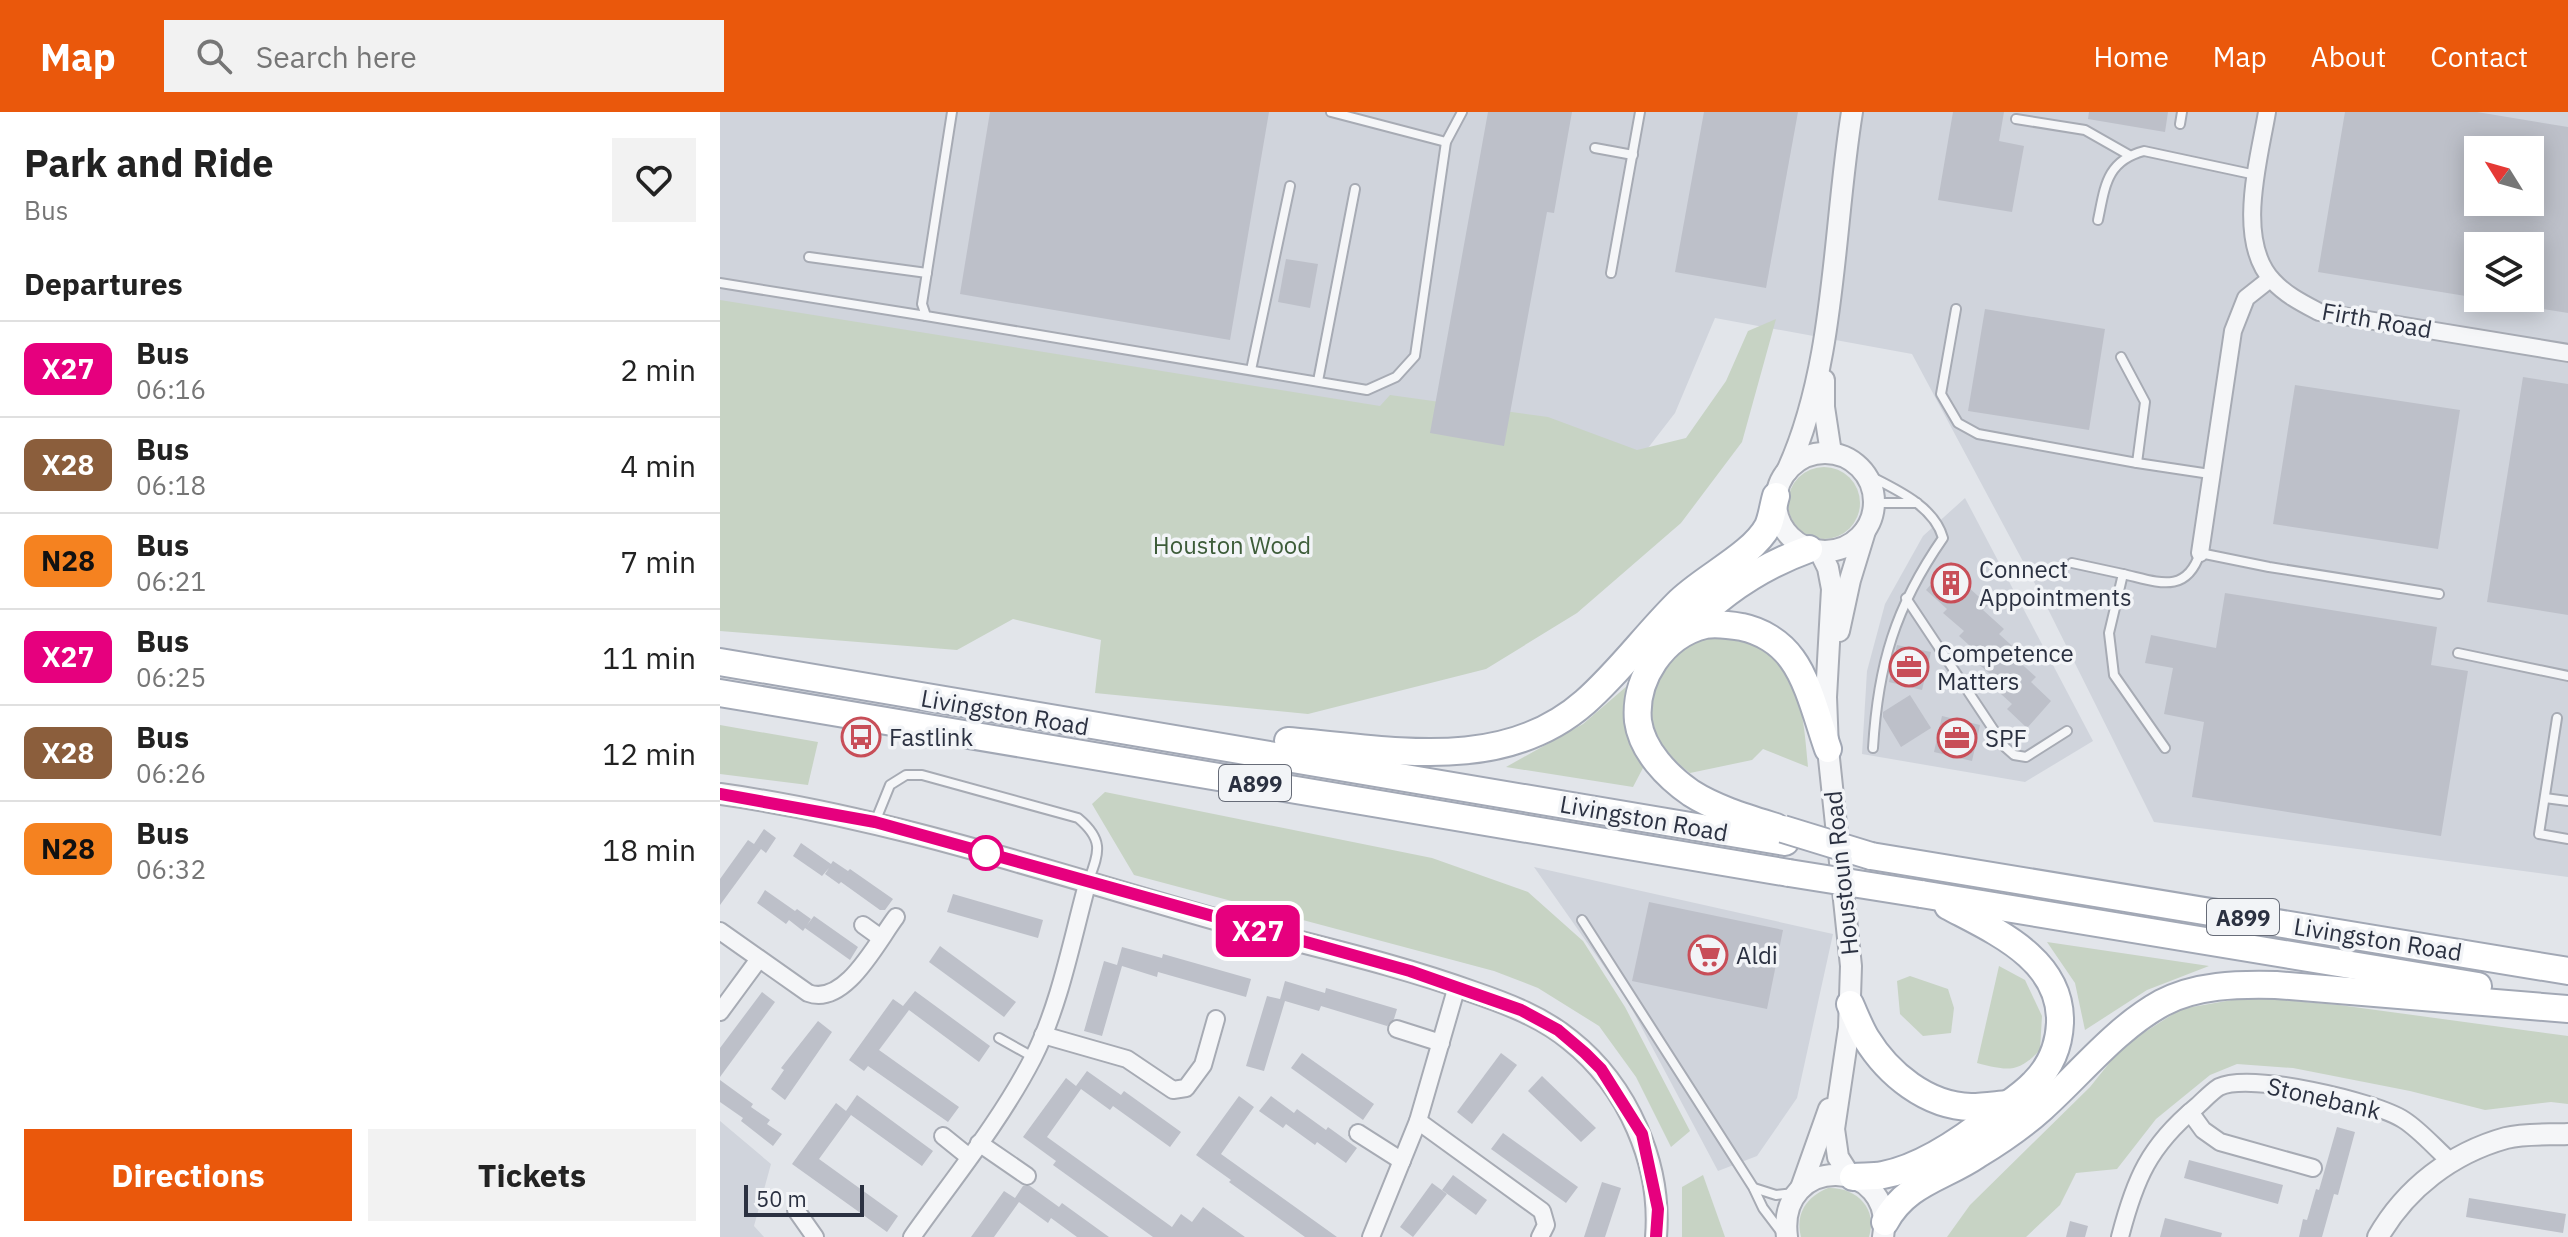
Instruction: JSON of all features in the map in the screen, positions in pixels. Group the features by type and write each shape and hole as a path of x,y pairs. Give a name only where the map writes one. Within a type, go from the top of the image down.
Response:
{"main road":[{"path":"1081,725 1395,751 1471,752 1527,739 1583,704 1676,605 1759,539 1769,523 1776,496"},
{"path":"1784,836 1694,794 1666,771 1644,741 1638,722 1641,687 1655,660 1728,592 1770,565 1814,551"},
{"path":"1681,636 1706,625 1727,625 1755,630 1775,642 1792,659 1812,701 1828,749"},
{"name":"Livingston Road","path":"720,662 1081,725 1784,836 1871,856 2568,971"},
{"name":"Livingston Road","path":"720,693 2568,1001"},
{"path":"1851,1177 1883,1175 1907,1167 1958,1140 2033,1085 2055,1051 2060,1014 2057,996 2041,969 2007,937 1925,894"},
{"path":"1884,1229 1893,1207 1910,1190 1971,1160 2041,1109 2139,1017 2164,1002 2195,990 2249,984 2276,985 2568,1009"},
{"path":"1850,1004 1866,1038 1890,1069 1915,1090 1945,1103 1970,1107 2008,1104"}],"street":[{"path":"1787,471 1806,457 1831,453 1850,460 1866,474 1874,493 1872,518 1865,531 1846,548 1814,551 1797,543 1780,523 1776,496 1810,408 1821,360 1852,112"},
{"name":"Firth Road","path":"2267,112 2256,175 2252,234 2258,256 2270,279 2292,298 2319,312 2568,353"},
{"path":"2200,553 2233,331 2246,298 2270,279"},
{"path":"1821,360 1831,453"},
{"name":"Houstoun Road","path":"1828,663 1865,531"},
{"name":"Houstoun Road","path":"1814,551 1828,568 1832,589 1828,749 1850,939 1850,1004 1834,1129 1838,1157 1851,1177"},
{"path":"720,794 875,822 1457,986 1538,1019 1570,1040 1601,1069 1642,1134 1658,1209 1656,1237"},
{"path":"912,1237 1001,1113 1033,1057 1071,948 1088,881"},
{"path":"720,931 808,993 823,995 835,993 847,984 896,917"},
{"path":"863,925 881,938"},
{"path":"720,1012 759,959"},
{"path":"1371,1237 1418,1121 1457,986"},
{"path":"1043,1035 1127,1059 1173,1090 1186,1088 1203,1065 1216,1019"},
{"path":"1397,1029 1441,1043"},
{"name":"Houstoun Road","path":"1786,1237 1789,1206 1799,1190 1840,1082"},
{"name":"Stonebank","path":"2120,1237 2130,1199 2146,1162 2166,1133 2219,1088 2236,1082 2334,1096 2388,1111 2406,1121 2450,1161"},
{"path":"2190,1112 2203,1130 2220,1142 2313,1168"},
{"path":"1418,1121 1542,1211 1546,1225 1540,1237"},
{"path":"1358,1133 1402,1161"},
{"path":"2378,1237 2401,1204 2450,1161 2508,1137 2568,1134"},
{"path":"943,1136 1027,1176"},
{"path":"1799,1190 1824,1175 1851,1177 1876,1194 1882,1207 1884,1229"},
{"path":"796,1210 815,1237"}],"lane":[{"path":"926,316 922,304 952,112"},
{"path":"1331,112 1446,142"},
{"path":"720,283 1367,390 1396,377 1415,356 1446,142 1462,112"},
{"path":"1611,273 1640,112"},
{"path":"2180,124 2182,112"},
{"path":"2016,119 2085,130 2129,155"},
{"path":"1595,148 1633,155"},
{"path":"2098,220 2106,180 2129,155 2144,151 2256,175"},
{"path":"1251,370 1290,186"},
{"path":"1318,381 1355,189"},
{"path":"809,257 927,273"},
{"path":"1956,309 1941,394 1958,423 1978,434 2210,474"},
{"path":"2121,357 2145,402 2137,463"},
{"path":"1866,474 1918,503 1941,529 1943,538 1906,598 1890,639 1881,679 1873,748"},
{"path":"1874,503 1918,503"},
{"path":"2072,563 2158,582 2182,581 2195,570 2200,553 2439,594"},
{"path":"2123,574 2109,633 2114,675 2165,748"},
{"path":"1906,598 2005,747 2014,755 2026,757 2067,731"},
{"path":"2458,653 2568,676"},
{"path":"2557,718 2539,834 2568,839"},
{"path":"875,822 890,785 906,775 922,775 1078,818 1097,841 1097,857 1088,881"},
{"path":"2545,798 2568,801"},
{"path":"1582,920 1753,1187 1763,1208 1786,1237"},
{"path":"999,1038 1033,1057"},
{"path":"1753,1187 1788,1196 1799,1190"}],"shaded area":[{"path":"720,112 2568,112 2568,877 2154,822 2042,597 1912,354 1715,318 1675,413 1530,601 720,429"},
{"path":"1965,498 2093,741 2025,782 1862,754 1867,671 1885,604 1923,536"},
{"path":"1534,867 1833,934 1797,1098 1757,1156 1718,1171 1626,998"},
{"path":"720,1121 771,1164 754,1226 764,1237 720,1237"}],"green space":[{"name":"Houston Wood","path":"720,300 1380,406 1390,395 1548,417 1637,450 1686,438 1726,381 1748,331 1776,319 1742,442 1681,523 1577,613 1486,669 1308,714 1095,693 1101,640 1013,619 957,650 720,631"},
{"path":"1817,467 1831,467 1850,477 1860,496 1860,510 1850,529 1831,539 1817,539 1798,529 1788,510 1788,496 1798,477"},
{"path":"1718,635 1760,645 1785,668 1793,683 1802,716 1808,767 1763,749 1752,760 1690,773 1665,748 1656,733 1649,702 1659,670 1682,647"},
{"path":"1627,686 1626,732 1644,766 1633,787 1506,767 1583,724"},
{"path":"720,725 818,742 808,785 720,774"},
{"path":"1105,792 1432,858 1528,892 1583,941 1625,1007 1690,1131 1671,1147 1636,1077 1599,1026 1538,988 1494,971 1134,875 1092,804"},
{"path":"2047,942 2209,966 2147,990 2085,1030 2075,983"},
{"path":"1999,966 2025,980 2042,1016 2040,1050 2025,1063 2012,1068 1977,1063"},
{"path":"1910,976 1948,989 1954,1008 1951,1033 1923,1036 1900,1014 1897,981"},
{"path":"2249,997 2339,1005 2568,1036 2568,1104 2551,1102 2485,1110 2410,1091 2293,1068 2237,1064 2210,1075 2156,1119 2117,1169 2076,1173 2060,1205 2026,1237 1947,1237 1970,1205 2090,1087 2123,1046 2181,1009"},
{"path":"1703,1175 1725,1237 1682,1237 1682,1187"},
{"path":"1828,1188 1847,1191 1862,1201 1870,1217 1869,1237 1801,1237 1800,1221 1804,1207 1814,1196"}],"building":[{"path":"990,112 1269,112 1230,340 960,294"},
{"path":"1488,112 1572,112 1554,213 1547,212 1504,446 1430,433"},
{"path":"1704,112 1798,112 1766,288 1675,272"},
{"path":"1953,112 2004,112 1999,141 2024,146 2012,212 1938,200"},
{"path":"2089,112 2168,112 2165,132 2088,119"},
{"path":"2345,112 2477,112 2568,127 2568,313 2544,309 2544,232 2464,232 2464,296 2318,272"},
{"path":"1286,259 1318,264 1310,308 1278,302"},
{"path":"1985,309 2105,329 2089,430 1968,411"},
{"path":"2523,377 2568,384 2568,615 2487,602"},
{"path":"2295,385 2460,410 2438,549 2273,524"},
{"path":"1951,562 1972,581 1967,586 1988,605 1983,610 2004,629 1999,634 2020,653 2015,658 2036,677 2031,682 2051,701 2027,728 2007,709 2012,704 1991,685 1996,679 1975,661 1980,655 1959,636 1964,631 1943,613 1947,609 1926,590"},
{"path":"2225,593 2437,627 2431,665 2468,671 2441,836 2192,797 2204,722 2164,714 2173,668 2145,663 2151,635 2216,648"},
{"name":"Competence Matters","path":"1897,645 1931,652 1922,690 1889,682"},
{"path":"1910,695 1931,728 1901,747 1883,712"},
{"name":"SPF","path":"1942,716 1980,725 1972,761 1934,752"},
{"path":"764,829 776,838 766,853 761,849 720,905 720,879 748,840 754,844"},
{"path":"801,843 831,864 833,861 848,871 850,869 893,899 885,910 880,910 825,874 829,868 822,876 793,856"},
{"path":"765,890 811,919 807,925 814,916 858,947 850,960 805,928 803,931 789,920 786,924 757,903"},
{"path":"953,894 1043,920 1038,938 947,912"},
{"name":"Aldi","path":"1649,902 1783,930 1767,1009 1632,981"},
{"path":"940,946 1016,1002 1004,1017 929,962"},
{"path":"1122,947 1162,958 1163,954 1251,979 1246,997 1158,972 1157,977 1122,966 1102,1036 1084,1031 1104,961 1117,965"},
{"path":"1285,981 1325,993 1326,988 1397,1009 1394,1019 1387,1026 1321,1006 1319,1011 1285,1001 1264,1071 1246,1066 1267,996 1280,999"},
{"path":"915,991 990,1046 979,1062 909,1010 879,1050 959,1107 948,1122 868,1066 864,1071 849,1060 893,999 903,1006"},
{"path":"762,992 775,1002 720,1077 720,1048"},
{"path":"818,1021 832,1032 785,1100 771,1089 784,1070 781,1068"},
{"path":"1302,1053 1374,1104 1363,1120 1291,1068"},
{"path":"1501,1053 1517,1065 1472,1124 1457,1112"},
{"path":"1087,1071 1121,1095 1124,1091 1181,1132 1170,1147 1113,1106 1110,1110 1081,1089 1047,1137 1172,1227 1181,1214 1192,1222 1203,1207 1245,1237 1153,1237 1053,1165 1056,1161 1023,1137 1066,1078 1076,1086"},
{"path":"1542,1076 1596,1128 1581,1142 1528,1091"},
{"path":"720,1080 753,1104 751,1107 770,1120 767,1124 782,1134 773,1146 720,1102"},
{"path":"857,1095 933,1151 922,1166 851,1115 819,1159 898,1216 887,1232 792,1164 836,1103 846,1111"},
{"path":"1239,1096 1254,1107 1221,1154 1337,1237 1305,1237 1196,1155"},
{"path":"1271,1096 1294,1113 1297,1109 1326,1130 1328,1127 1357,1148 1346,1163 1317,1142 1315,1145 1286,1124 1283,1128 1259,1111"},
{"path":"2337,1127 2355,1132 2338,1195 2334,1194 2322,1237 2299,1237 2303,1219 2307,1220 2316,1189 2319,1190"},
{"path":"1503,1133 1578,1187 1566,1203 1491,1149"},
{"path":"2189,1160 2283,1185 2278,1204 2184,1178"},
{"path":"1453,1175 1487,1200 1476,1215 1442,1190"},
{"path":"1602,1182 1621,1188 1605,1237 1584,1237"},
{"path":"1432,1183 1447,1194 1413,1237 1400,1227"},
{"path":"1023,1186 1030,1186 1059,1207 1062,1203 1109,1237 1077,1237 1051,1218 1048,1223 1019,1202 994,1237 971,1237 1004,1191 1015,1198"},
{"path":"2469,1198 2566,1214 2563,1233 2466,1217"},
{"path":"2165,1218 2222,1233 2221,1237 2160,1237"},
{"path":"2070,1221 2088,1226 2085,1237 2066,1237"}],"bus line":[{"name":"X27","path":"720,794 875,822 1410,971 1521,1010 1558,1030 1601,1069 1642,1134 1658,1209 1656,1237"}],"place":[{"name":"Connect Appointments","path":"1951,583"},
{"name":"Competence Matters","path":"1909,667"},
{"name":"Fastlink","path":"861,737"},
{"name":"SPF","path":"1957,738"},
{"name":"Aldi","path":"1708,955"}]}
